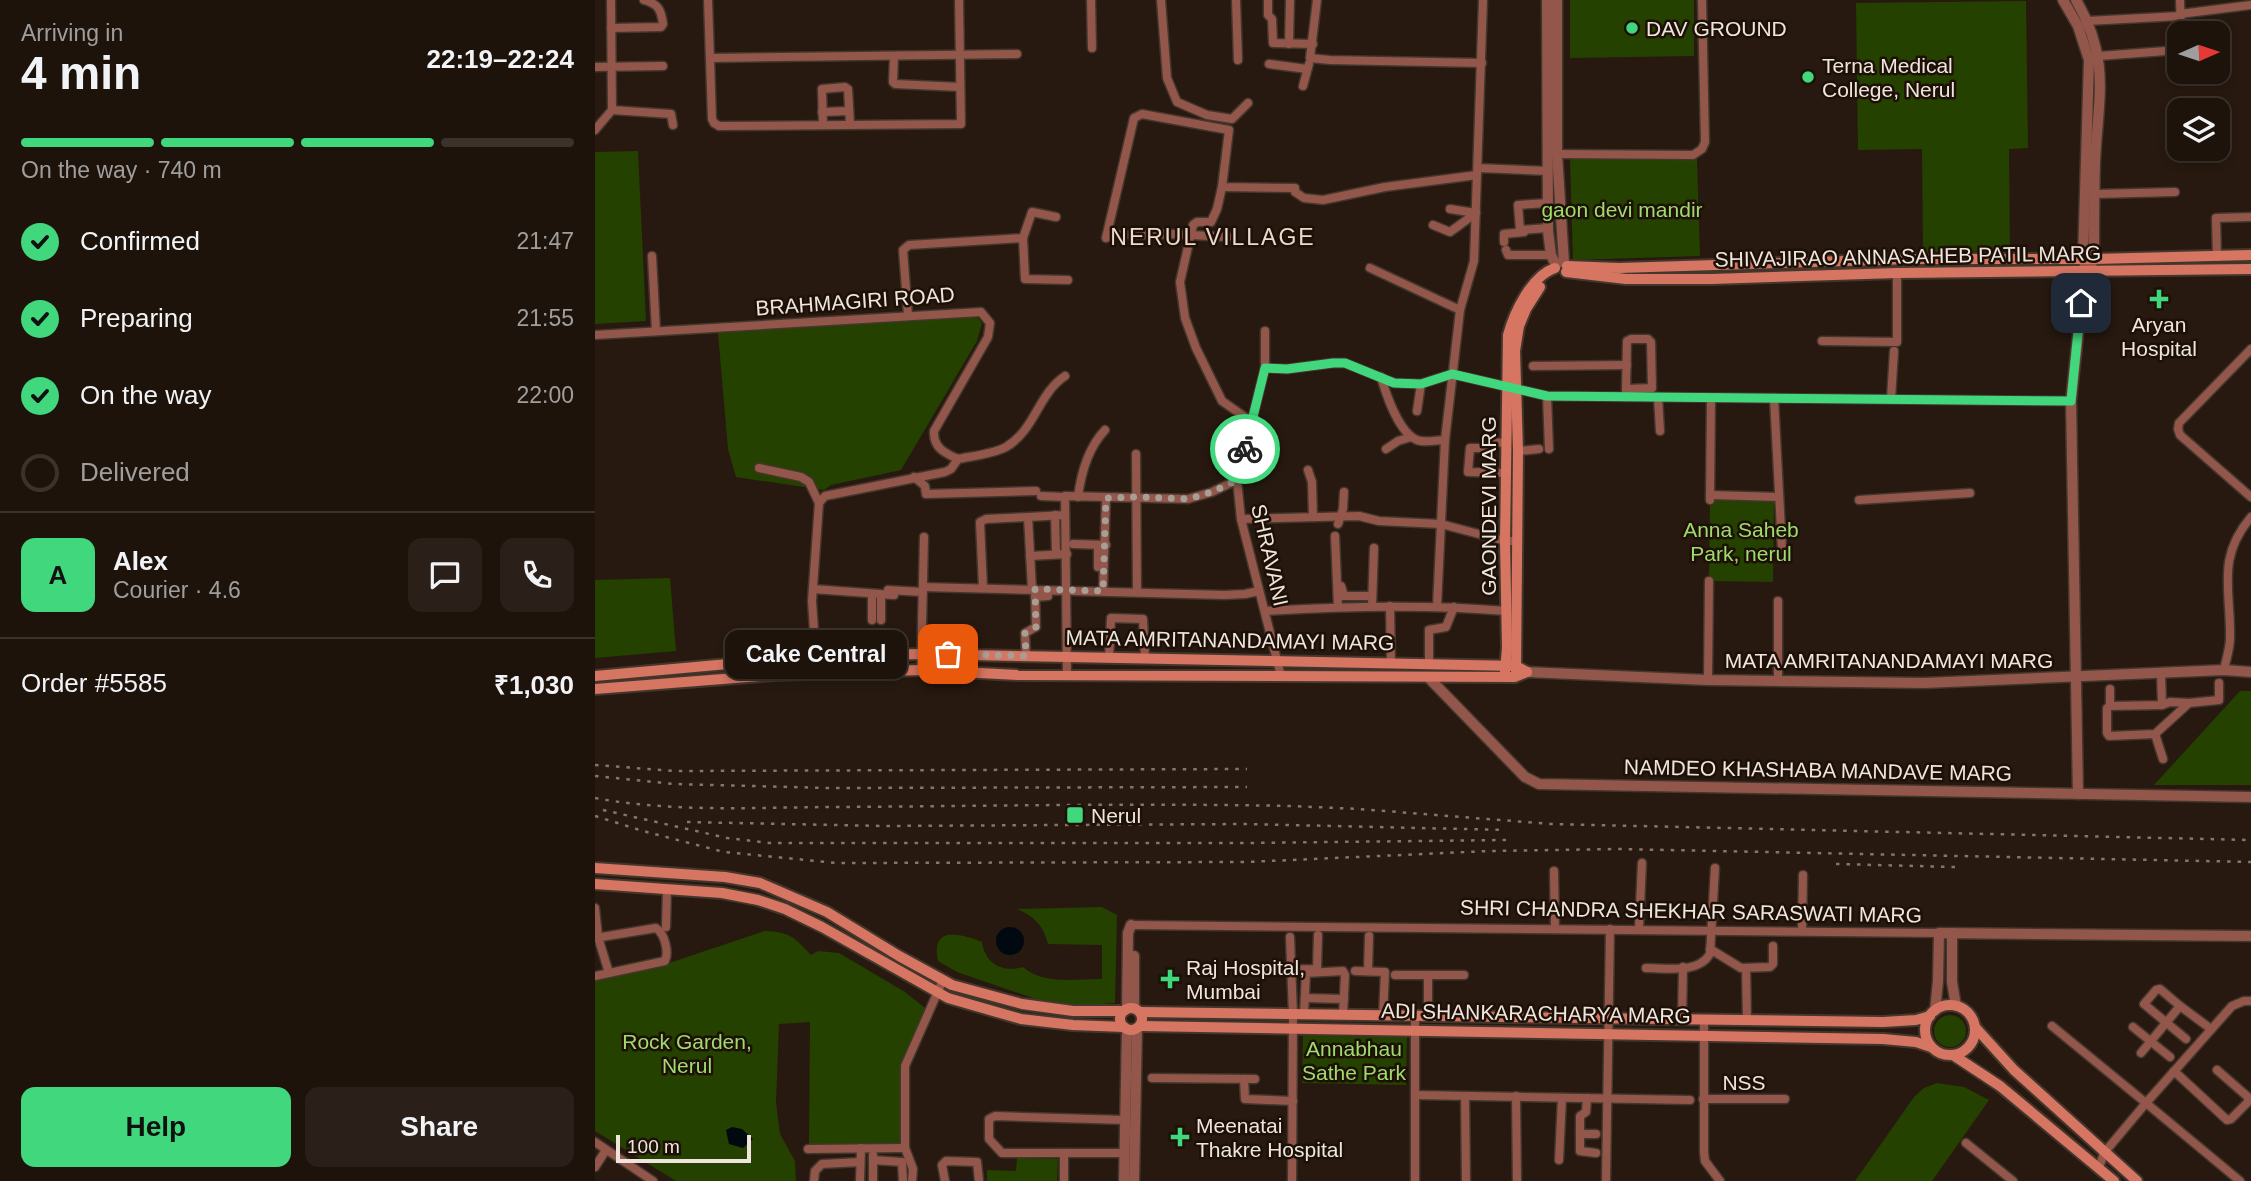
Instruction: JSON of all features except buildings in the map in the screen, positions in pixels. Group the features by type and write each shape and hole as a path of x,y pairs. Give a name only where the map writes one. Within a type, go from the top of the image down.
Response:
{"main road":[{"name":"SHIVAJIRAO ANNASAHEB PATIL MARG","path":"1560,266 1619,268 2251,255"},
{"name":"SHIVAJIRAO ANNASAHEB PATIL MARG","path":"1560,266 1626,279 2251,269"},
{"name":"GAONDEVI MARG","path":"1510,671 1510,541 1506,473 1515,351 1519,327 1526,309 1539,288 1560,266"},
{"name":"GAONDEVI MARG","path":"1510,671 1507,611 1518,451 1512,389"},
{"name":"MATA AMRITANANDAMAYI MARG","path":"595,676 816,656 922,654 1068,655 1429,665 1527,672"},
{"name":"MATA AMRITANANDAMAYI MARG","path":"595,689 921,670 1067,675 1428,677 1510,671"},
{"name":"ADI SHANKARACHARYA MARG","path":"595,868 714,876 760,883 827,912 952,985 1022,1004 1073,1011 1883,1022 1916,1020 1932,1013"},
{"name":"ADI SHANKARACHARYA MARG","path":"595,884 722,893 758,900 785,909 822,927 937,994 1021,1019 1073,1025 1132,1027 1900,1040 1931,1046"},
{"path":"1975,1027 1972,1042 1967,1049 1953,1055 1945,1055 1931,1046 1925,1031 1932,1013 1941,1007 1956,1006 1969,1013 1975,1027 2014,1070 2137,1181"},
{"path":"1132,1010 1142,1019 1132,1027 1121,1017 1132,1010"},
{"path":"1953,1055 2000,1086 2114,1181"}],"street":[{"path":"597,126 612,110 611,0"},
{"path":"611,28 661,27 663,24 659,8 655,3 644,0"},
{"path":"708,0 712,119 715,125 961,124 959,0"},
{"path":"1091,0 1092,48"},
{"path":"1161,0 1167,78 1177,102 1207,115 1232,119 1248,103"},
{"path":"1236,0 1238,60"},
{"path":"1268,0 1268,15 1272,19 1272,42 1313,44"},
{"path":"1289,44 1290,0"},
{"path":"1303,86 1313,44 1317,0"},
{"path":"1437,606 1445,440 1452,374 1461,310 1474,261 1483,0"},
{"path":"1547,0 1548,229 1560,266"},
{"path":"1557,0 1560,266"},
{"path":"1557,155 1693,155 1702,149 1705,142 1702,0"},
{"path":"2063,0 2078,26 2089,60 2089,259"},
{"path":"2076,0 2087,21 2099,56 2101,85 2089,259 2079,319 2071,401 2078,794"},
{"path":"2180,0 2180,21"},
{"path":"2087,21 2180,15 2251,5"},
{"path":"2099,56 2167,51"},
{"path":"710,58 1017,54"},
{"path":"894,57 895,84 960,88"},
{"path":"1310,58 1482,62"},
{"path":"1269,64 1307,69"},
{"path":"595,67 663,66"},
{"path":"2089,85 2101,85"},
{"path":"823,124 822,89 845,87 848,89 850,124"},
{"path":"612,110 671,114 673,125"},
{"path":"823,111 849,111"},
{"path":"1228,237 1191,236 1173,234 1117,235 1106,238 1134,118 1142,114 1229,130 1217,209 1211,222 1196,222 1193,225 1191,236 1181,282 1185,318 1196,348 1222,401 1252,422"},
{"path":"1222,187 1295,188 1295,192 1304,198 1323,201 1477,171 1548,172"},
{"path":"2095,194 2175,192"},
{"path":"1548,203 1518,205 1520,230 1548,229"},
{"path":"1450,209 1476,212"},
{"path":"1056,217 1032,212 1023,238 1025,279 1068,280"},
{"path":"1433,225 1451,232 1476,212"},
{"path":"2217,257 2216,218 2251,217"},
{"path":"1548,229 1504,234 1505,246 1508,255 1560,266"},
{"path":"908,315 903,250 909,245 1023,238"},
{"path":"652,256 656,331"},
{"path":"1370,268 1461,310"},
{"path":"1822,341 1897,342 1898,273"},
{"name":"BRAHMAGIRI ROAD","path":"595,335 981,312 990,323 988,337 934,430 933,438 937,446 958,459"},
{"name":"SHRAVANI","path":"1265,331 1265,368 1237,480 1241,519 1281,676"},
{"path":"1265,368 1287,369 1345,363 1394,383 1421,384 1452,374 1547,396 1626,393 1652,388 1651,340 1629,339 1626,393"},
{"path":"2251,349 2179,423 2178,429 2180,435 2251,498"},
{"path":"1891,399 1894,351"},
{"path":"1533,366 1627,365"},
{"path":"818,503 825,496 951,470 958,459 1003,449 1019,439 1047,392 1065,376"},
{"path":"1381,377 1391,409 1411,437 1418,441 1445,440"},
{"path":"1417,411 1421,384"},
{"path":"1626,393 1710,398 2071,401"},
{"path":"1547,396 1549,449"},
{"path":"1658,397 1660,431"},
{"path":"1710,398 1710,498 1779,497"},
{"path":"1775,398 1782,549"},
{"path":"1078,497 1081,473 1098,438 1105,430"},
{"path":"1386,449 1411,437"},
{"path":"1506,473 1468,472 1471,449 1484,448 1487,442 1507,443"},
{"path":"1518,451 1539,449"},
{"path":"1136,454 1137,593"},
{"path":"759,468 801,477 809,482 818,503 811,601 817,674"},
{"path":"1308,470 1312,482 1313,517"},
{"path":"913,477 925,486 926,494 1038,494 1188,499 1212,492 1237,480"},
{"path":"1339,520 1344,492"},
{"path":"1859,500 1970,493"},
{"path":"1065,497 1067,675"},
{"path":"1098,567 1106,498"},
{"path":"1043,514 1065,515"},
{"path":"983,588 980,523 986,519 1065,515"},
{"path":"1055,516 1056,552"},
{"path":"1241,519 1313,517 1339,520 1359,516 1441,524 1510,541"},
{"path":"1026,656 1025,633 1036,627 1028,517"},
{"path":"2224,670 2231,640 2228,558 2238,532 2251,517"},
{"path":"1335,536 1340,594 1338,607"},
{"path":"921,670 924,537"},
{"path":"1073,544 1102,545"},
{"path":"1102,545 1103,591"},
{"path":"1372,606 1374,548"},
{"path":"1030,556 1067,554"},
{"path":"1708,680 1709,581"},
{"path":"856,589 983,588 1034,592 1068,590 1224,594 1259,591"},
{"path":"813,589 894,595"},
{"path":"1034,592 1048,596"},
{"path":"1340,594 1367,596"},
{"path":"876,620 877,595"},
{"path":"1778,601 1778,681"},
{"path":"1265,611 1372,606 1507,611"},
{"path":"1390,608 1437,606 1454,609"},
{"path":"1390,608 1391,664"},
{"path":"1429,665 1429,630 1446,627 1454,609"},
{"path":"1109,658 1111,618 1143,619 1145,658"},
{"name":"MATA AMRITANANDAMAYI MARG","path":"1527,672 1708,680 1971,683 2224,670 2251,672"},
{"path":"2161,673 2162,705"},
{"name":"NAMDEO KHASHABA MANDAVE MARG","path":"1428,677 1525,777 1539,784 2251,797"},
{"path":"2110,706 2220,700 2219,683"},
{"path":"2110,689 2110,706 2107,708 2109,736 2155,734 2189,703"},
{"path":"2155,734 2163,759"},
{"path":"1637,928 1641,863"},
{"path":"1646,968 1697,967 1706,961 1710,949 1715,868"},
{"path":"1554,871 1555,929"},
{"path":"1636,872 1637,928"},
{"path":"1802,931 1803,875"},
{"path":"666,927 667,889"},
{"path":"595,908 597,938 609,973"},
{"name":"SHRI CHANDRA SHEKHAR SARASWATI MARG","path":"1132,1010 1128,933 1131,925 2251,936"},
{"path":"595,976 666,960 663,934 656,928 597,938"},
{"path":"1606,1181 1610,929"},
{"path":"1932,1013 1938,989 1939,933"},
{"path":"1952,933 1952,982 1956,1006"},
{"path":"1261,970 1318,967 1318,935"},
{"path":"1368,971 1369,936"},
{"path":"1290,937 1291,969 1299,1014"},
{"path":"1710,949 1736,965 1747,968 1770,967 1773,964 1773,946"},
{"path":"1682,1019 1683,967"},
{"path":"1747,968 1747,1020"},
{"path":"1292,1181 1293,1028 1305,998 1308,971 1343,971 1343,1015"},
{"path":"1355,971 1464,975"},
{"path":"1383,1016 1385,972"},
{"path":"1429,975 1429,1015"},
{"path":"912,1181 913,1169 905,1148 905,1066 943,980"},
{"path":"2186,1039 2145,1006 2156,990 2160,989 2211,1029"},
{"path":"1305,998 1344,999"},
{"path":"2099,1168 2104,1153 2211,1029 2232,1006 2251,1001"},
{"path":"2141,1053 2180,1006"},
{"path":"1415,1015 1415,1181"},
{"path":"1704,1020 1703,1152 1705,1161 1720,1181"},
{"path":"2052,1026 2240,1181"},
{"path":"1124,1181 1125,1120 1132,1027"},
{"path":"1132,1027 1134,1181"},
{"path":"2133,1027 2170,1057"},
{"path":"2173,1071 2227,1120 2248,1102 2248,1097 2217,1070"},
{"path":"1152,1078 1255,1079"},
{"path":"1244,1079 1245,1099 1293,1101"},
{"path":"1415,1095 1690,1100"},
{"path":"1465,1096 1466,1181"},
{"path":"1516,1096 1517,1181"},
{"path":"1559,1160 1562,1098"},
{"path":"1587,1098 1586,1112 1580,1116 1581,1153 1596,1153"},
{"name":"NSS","path":"1703,1099 1785,1099"},
{"path":"1125,1120 995,1116 989,1119 989,1139 1002,1153 1125,1153"},
{"path":"1580,1134 1596,1134"},
{"path":"595,1142 653,1181"},
{"path":"1966,1143 2013,1181"},
{"path":"873,1148 873,1181"},
{"path":"808,1149 905,1148"},
{"path":"860,1181 861,1149"},
{"path":"595,1167 607,1150"},
{"path":"1063,1153 1063,1181"},
{"path":"873,1160 902,1162 903,1181"},
{"path":"945,1181 942,1165 946,1161 977,1162 979,1181"},
{"path":"817,1180 815,1171 819,1166 834,1162 860,1163"}],"green space":[{"name":"DAV GROUND","path":"1570,0 1694,0 1694,56 1570,58"},
{"path":"2026,1 2028,148 2009,149 2010,251 1923,252 1922,149 1858,150 1856,3"},
{"path":"638,151 646,321 595,324 595,152"},
{"name":"gaon devi mandir","path":"1570,159 1697,159 1700,256 1573,260"},
{"path":"871,317 969,317 978,318 982,323 977,341 901,470 831,485 824,490 736,477 728,449 718,333"},
{"name":"Anna Saheb Park, nerul","path":"1710,500 1774,501 1773,582 1709,581"},
{"path":"670,578 676,651 595,658 595,580"},
{"path":"2240,691 2251,691 2251,785 2154,785"},
{"path":"1102,907 1117,915 1115,1003 1085,1005 1044,1002 957,972 938,961 939,941 949,935 957,935 982,942 987,956 1002,968 1023,967 1031,973 1050,979 1102,979 1102,945 1048,944 1037,922 1017,909"},
{"name":"Rock Garden, Nerul","path":"765,931 791,937 811,955 818,951 839,953 905,992 925,1008 901,1063 901,1144 809,1144 810,1022 779,1024 776,1102 780,1134 795,1161 796,1181 676,1181 595,1131 595,980 666,964"},
{"path":"1950,1015 1961,1020 1966,1031 1961,1042 1950,1047 1939,1042 1934,1031 1939,1020"},
{"name":"Annabhau Sathe Park","path":"1303,1036 1407,1037 1406,1085 1302,1083"},
{"path":"1937,1083 1964,1087 1989,1100 1932,1181 1855,1181 1914,1097 1924,1088"},
{"path":"1017,1158 1058,1159 1057,1181 987,1181 987,1170 1016,1171"}],"shaded area":[{"path":"1010,927 1020,931 1024,941 1020,951 1010,955 1000,951 996,941 1000,931"},
{"path":"732,1127 742,1129 753,1139 743,1148 729,1144 726,1130"}],"railway":[{"path":"595,765 675,771 1247,769"},
{"path":"595,776 674,784 829,788 1247,787"},
{"path":"595,798 656,806 717,808 1292,806 1551,824 2251,840"},
{"path":"603,810 727,838 769,843 1506,840"},
{"path":"595,816 724,852 837,863 1247,862 1489,851 1619,849 2251,862"},
{"path":"687,822 884,826 1247,824 1506,830"},
{"path":"1836,864 1955,867"}],"way so far":[{"path":"948,654 1026,656 1025,633 1036,627 1035,589 1103,591 1106,498 1188,499 1212,492 1237,480 1245,449"}],"place":[{"name":"DAV GROUND","path":"1632,28"},
{"name":"Terna Medical College, Nerul","path":"1808,77"},
{"name":"Aryan Hospital","path":"2159,299"},
{"name":"Cake Central","path":"948,654"},
{"name":"Nerul","path":"1075,815"},
{"name":"Raj Hospital, Mumbai","path":"1170,979"},
{"name":"Meenatai Thakre Hospital","path":"1180,1137"}],"district":[{"name":"NERUL VILLAGE","path":"1213,237"}],"route":[{"path":"1245,449 1265,368 1287,369 1333,363 1363,368 1394,383 1421,384 1452,374 1547,396 2071,401 2081,303"}]}
